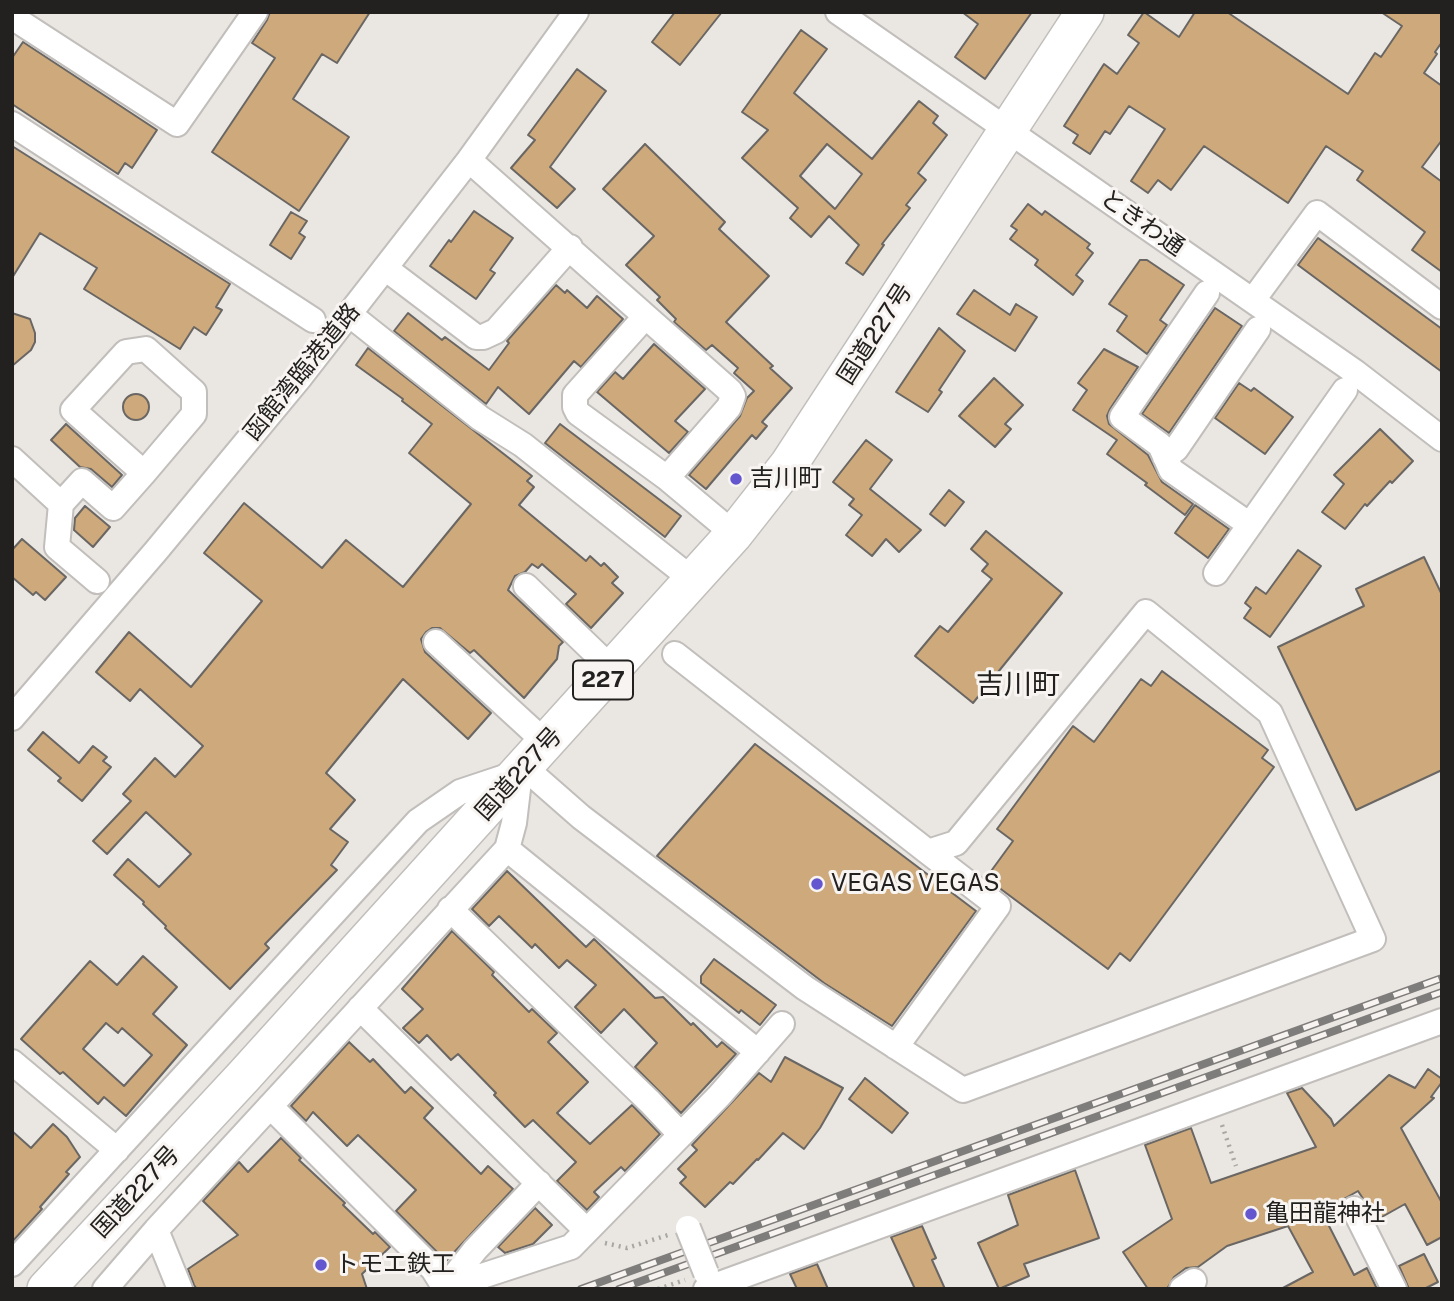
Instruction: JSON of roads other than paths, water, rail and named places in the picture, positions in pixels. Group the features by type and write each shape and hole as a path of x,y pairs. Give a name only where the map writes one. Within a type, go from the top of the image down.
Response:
{"highway":[{"name":"国道227号","path":"46,1289 244,1076 734,534 789,464 1085,12"}],"street":[{"path":"12,16 177,124 255,12"},
{"name":"函館湾臨港道路","path":"12,718 156,551 349,314 469,160 576,12"},
{"name":"ときわ通","path":"838,12 1439,430"},
{"path":"12,124 313,320"},
{"path":"469,160 730,391 733,396 729,407 667,478"},
{"path":"1253,300 1317,213 1442,307"},
{"path":"385,268 476,337 483,337 496,331 570,247"},
{"path":"1207,293 1122,417 1160,445 1171,470 1250,525"},
{"path":"349,314 480,418 523,445 693,580"},
{"path":"645,317 575,396 573,400 578,413 667,478 734,534"},
{"path":"1165,457 1176,449 1258,329"},
{"path":"97,581 57,547 61,504 82,481 113,508 144,473 194,414 194,392 146,349 126,352 74,410 144,473"},
{"path":"1216,573 1345,390"},
{"path":"12,459 61,504"},
{"path":"526,586 613,670"},
{"path":"436,642 530,761 582,817 806,988 963,1090 1373,939 1270,713 1146,612 956,843 928,852"},
{"path":"675,654 998,906 896,1047"},
{"path":"104,1289 507,849 530,761"},
{"path":"12,1264 418,821 460,792 530,761"},
{"path":"507,849 758,1052"},
{"path":"450,909 681,1135"},
{"path":"360,1008 586,1230"},
{"path":"688,1228 706,1281 1215,1104 1442,1021"},
{"path":"443,1288 571,1247 681,1135 782,1024"},
{"path":"12,1062 117,1150"},
{"path":"270,1106 433,1269 443,1288"},
{"path":"443,1288 539,1183"},
{"path":"1354,1209 1394,1289"},
{"path":"156,1230 180,1289"}],"railway":[{"path":"581,1289 1442,978"},
{"path":"619,1289 1442,992"}],"place":[{"name":"吉川町","path":"736,479"},
{"name":"VEGAS VEGAS","path":"817,884"},
{"name":"亀田龍神社","path":"1251,1214"},
{"name":"トモエ鉄工","path":"321,1265"}],"district":[{"name":"吉川町","path":"1018,685"}]}
